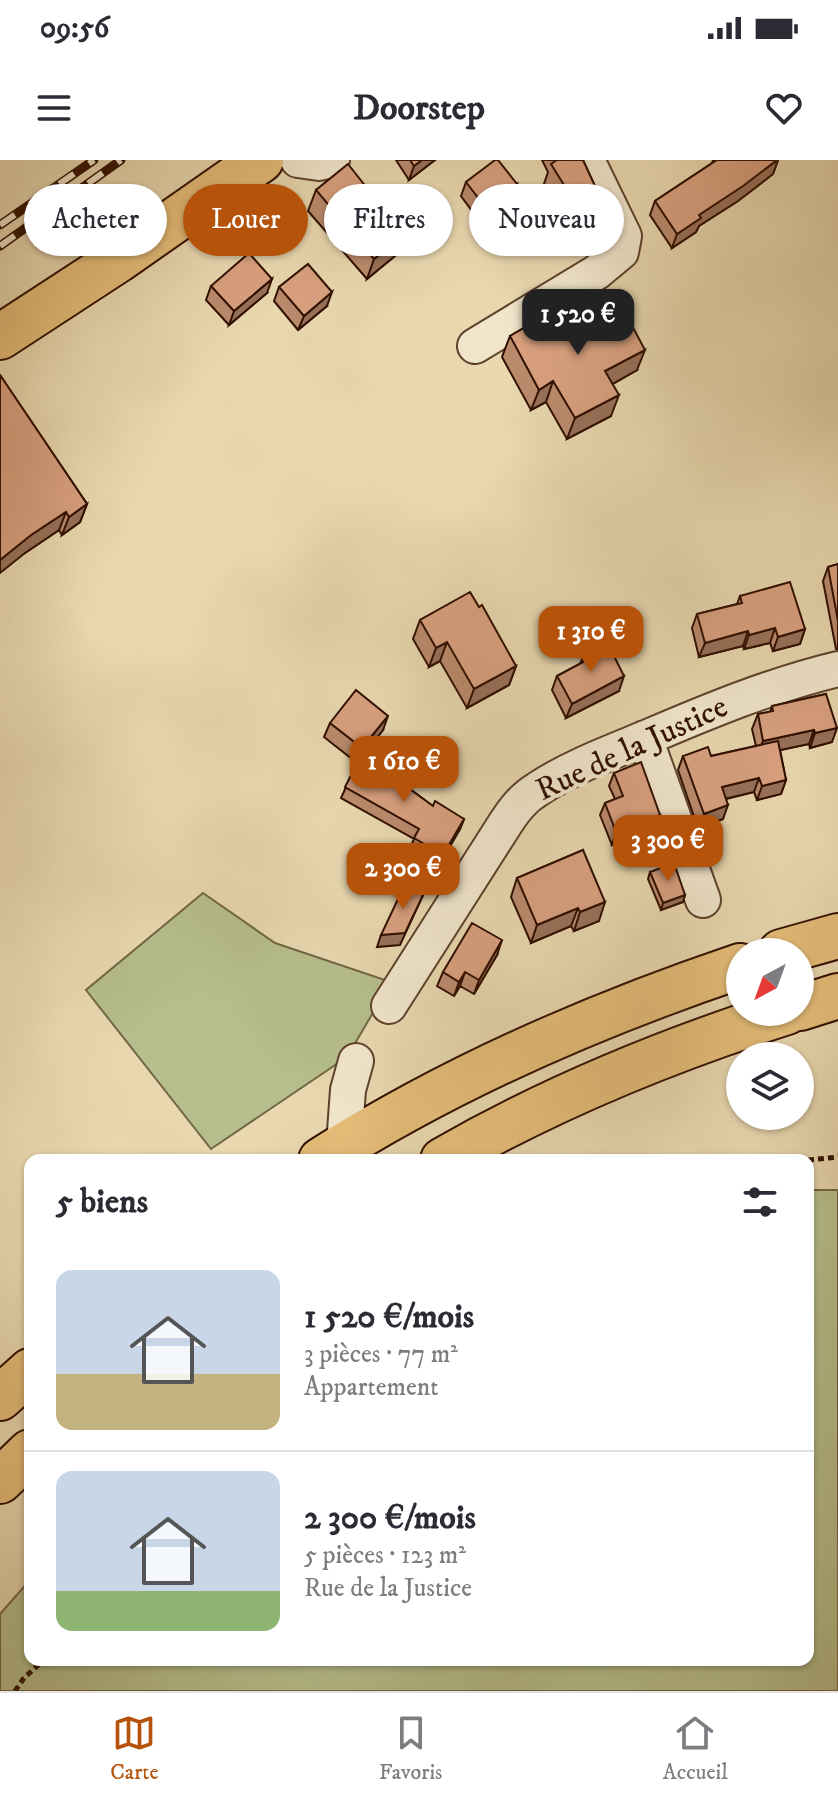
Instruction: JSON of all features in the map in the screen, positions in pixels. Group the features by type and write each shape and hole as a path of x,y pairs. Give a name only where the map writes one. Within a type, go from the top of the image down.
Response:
{"main road":[{"path":"0,337 118,260 261,160"},
{"path":"814,943 838,936"},
{"path":"332,1153 501,1061 676,988 726,971"},
{"path":"814,1004 838,996"},
{"path":"454,1154 545,1106 743,1026"},
{"path":"0,1398 24,1376"},
{"path":"0,1481 24,1458"}],"street":[{"path":"298,160 319,163 332,160"},
{"path":"475,346 597,272 621,252 624,236 587,160"},
{"name":"Rue de la Justice","path":"389,1006 517,806 536,790 645,738 773,686 838,669"},
{"path":"645,738 703,900"},
{"path":"332,1153 356,1061"}],"path":[{"path":"814,1159 838,1157"},
{"path":"15,1691 37,1666"}],"green space":[{"path":"203,893 275,943 391,982 347,1057 211,1149 86,990"},
{"path":"814,1190 838,1190 838,1691 0,1691 0,1614 24,1587 24,1666 814,1666"}],"building":[{"path":"498,160 517,184 469,186 466,182"},
{"path":"557,160 583,160 594,184 563,184 551,164"},
{"path":"717,160 777,160 677,234 655,201"},
{"path":"348,164 364,184 324,184 324,200 316,190"},
{"path":"246,256 252,256 272,279 234,311 211,286"},
{"path":"308,264 332,292 304,316 279,287"},
{"path":"621,305 645,350 605,371 619,395 575,418 553,381 539,390 510,336 551,312 564,337"},
{"path":"0,375 87,504 69,517 66,512 0,560"},
{"path":"838,564 838,621 828,567"},
{"path":"790,582 805,629 778,637 775,628 749,635 748,631 705,643 697,614 742,603 740,596"},
{"path":"470,592 479,607 482,605 516,666 474,689 447,642 436,648 420,620"},
{"path":"608,644 624,676 572,704 557,676"},
{"path":"356,690 388,716 362,748 330,723"},
{"path":"826,694 837,728 763,741 758,714 773,711 772,706"},
{"path":"778,741 786,780 762,786 759,778 722,787 728,805 704,814 683,756 708,747 711,756"},
{"path":"363,752 389,766 385,771 433,806 435,801 464,819 443,855 414,838 419,829 345,787"},
{"path":"641,762 660,815 616,832 605,803 623,796 614,773"},
{"path":"583,850 605,902 580,912 578,908 537,925 517,878"},
{"path":"674,863 685,895 663,903 650,872"},
{"path":"405,884 424,893 405,933 381,935"},
{"path":"472,923 502,940 479,980 465,972 459,982 443,972"}],"railway":[{"path":"0,225 94,160"},
{"path":"0,246 121,160"}]}
